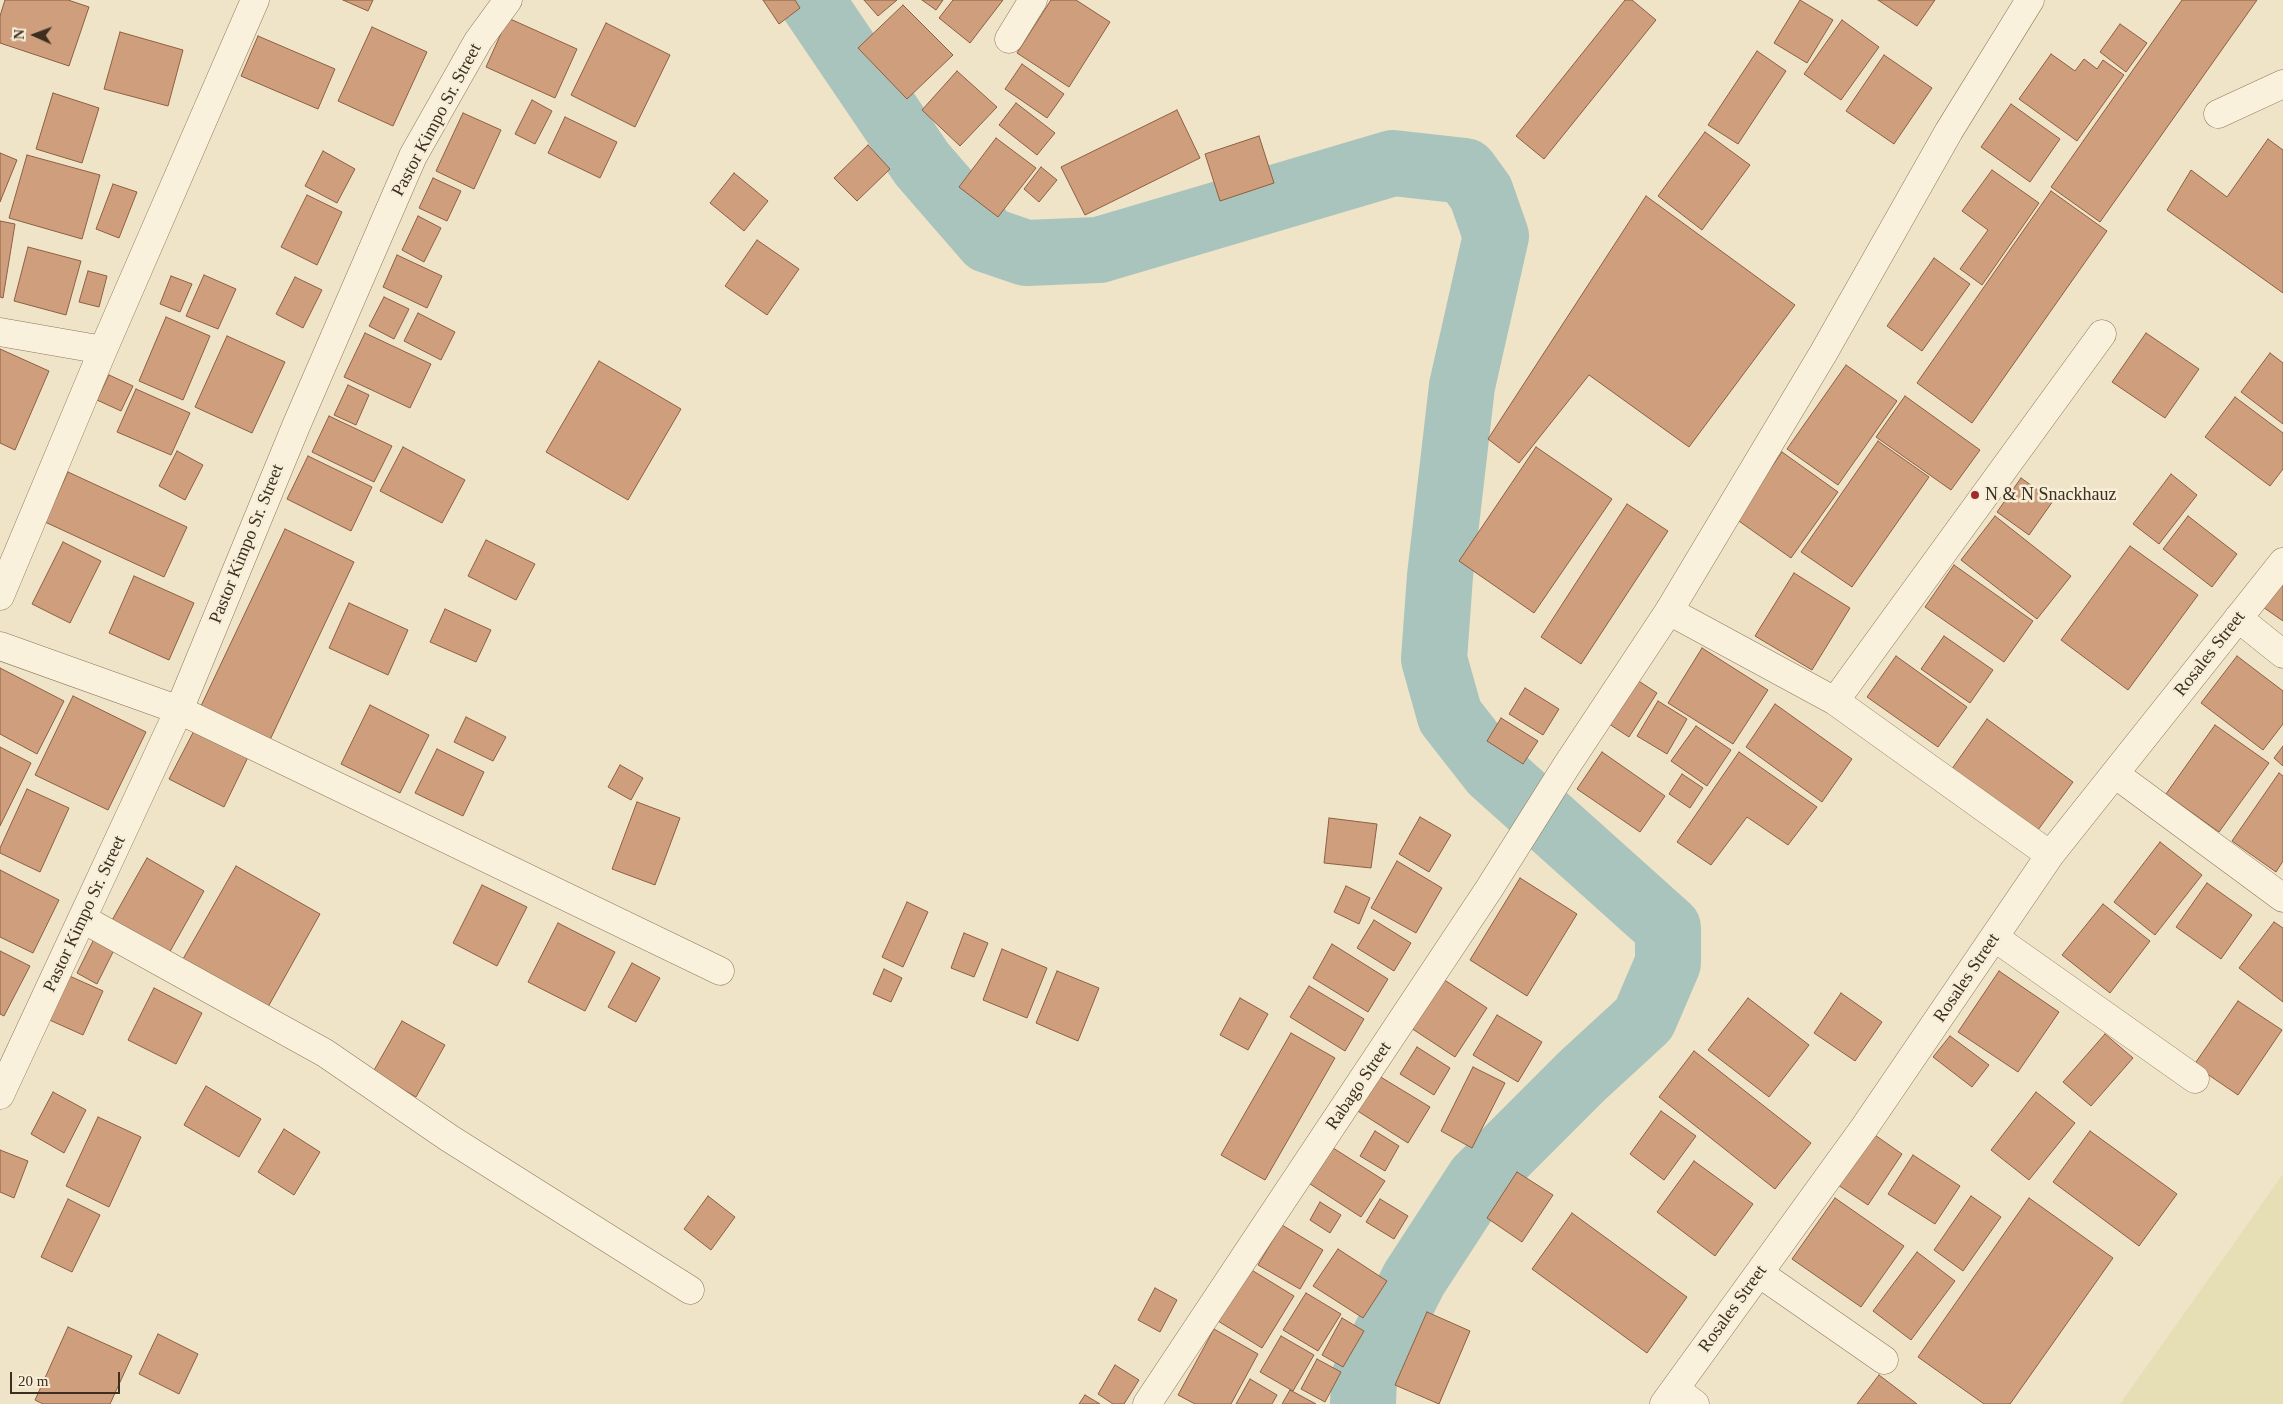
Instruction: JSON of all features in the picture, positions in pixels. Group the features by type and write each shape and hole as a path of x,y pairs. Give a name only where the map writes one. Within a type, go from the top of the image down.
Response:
{"street":[{"path":"0,596 103,350 255,0"},
{"name":"Pastor Kimpo Sr. Street","path":"0,1095 84,919 179,710 296,426 413,156 478,41 508,0"},
{"path":"1009,39 1033,0"},
{"name":"Rabago Street","path":"1147,1404 1489,890 1567,765 1669,611 1824,352 1949,131 2030,0"},
{"path":"2218,114 2283,84"},
{"path":"0,332 103,350"},
{"path":"1836,702 2102,334"},
{"name":"Rosales Street","path":"1678,1399 1759,1273 1864,1128 2050,855 2283,562"},
{"path":"1669,611 1836,702 2050,855"},
{"path":"2238,618 2283,654"},
{"path":"0,646 179,710 720,971"},
{"path":"2115,774 2283,898"},
{"path":"84,919 325,1052 449,1138 690,1290"},
{"path":"1994,937 2195,1078"},
{"path":"1759,1273 1884,1360"}],"shaded area":[{"path":"2283,1174 2283,1404 2120,1404"}],"building":[{"path":"5,0 68,0 89,7 69,66 0,43 0,16"},
{"path":"343,0 373,0 368,11"},
{"path":"763,0 795,0 800,8 779,24"},
{"path":"864,0 897,0 878,16"},
{"path":"922,0 943,0 936,10"},
{"path":"953,0 1003,0 970,43 939,18"},
{"path":"1051,0 1076,0 1110,22 1069,87 1017,53"},
{"path":"1625,0 1632,0 1656,20 1544,159 1516,136"},
{"path":"1800,0 1833,20 1807,63 1774,43"},
{"path":"1878,0 1935,0 1917,26"},
{"path":"2182,0 2257,0 2100,222 2051,187"},
{"path":"903,5 953,55 907,99 858,48"},
{"path":"508,18 577,49 555,98 486,67"},
{"path":"1842,20 1879,47 1841,100 1804,74"},
{"path":"606,23 670,55 635,127 571,95"},
{"path":"2120,24 2147,43 2126,72 2100,52"},
{"path":"372,27 427,52 393,126 338,101"},
{"path":"120,32 183,50 168,106 104,89"},
{"path":"258,36 335,69 318,109 241,76"},
{"path":"1757,51 1786,71 1738,144 1708,125"},
{"path":"2051,54 2075,71 2084,59 2097,69 2103,60 2124,75 2077,141 2019,99"},
{"path":"1884,55 1932,88 1894,144 1846,111"},
{"path":"1022,64 1064,94 1047,118 1005,89"},
{"path":"957,71 997,107 960,146 922,110"},
{"path":"53,93 99,108 82,163 36,149"},
{"path":"532,100 552,111 535,144 515,134"},
{"path":"1016,103 1055,133 1037,155 999,125"},
{"path":"2011,104 2060,139 2030,182 1981,147"},
{"path":"1177,110 1200,158 1085,215 1061,167"},
{"path":"463,113 501,130 474,189 436,171"},
{"path":"565,117 617,142 600,178 548,153"},
{"path":"1705,132 1750,165 1702,230 1658,196"},
{"path":"1259,136 1274,183 1220,201 1205,154"},
{"path":"996,138 1036,168 998,217 959,187"},
{"path":"2268,139 2283,150 2283,293 2167,210 2191,170 2227,197"},
{"path":"868,145 890,169 857,201 834,178"},
{"path":"323,151 355,169 337,203 305,186"},
{"path":"0,153 17,160 0,202"},
{"path":"27,155 100,175 82,239 9,218"},
{"path":"1041,167 1057,180 1039,202 1024,189"},
{"path":"1992,170 2039,203 1982,285 1960,269 1988,230 1962,211"},
{"path":"734,173 768,201 744,231 710,203"},
{"path":"433,178 461,191 447,221 419,208"},
{"path":"113,184 137,192 119,238 96,229"},
{"path":"2051,191 2107,231 1972,423 1917,383"},
{"path":"307,195 342,212 317,265 281,247"},
{"path":"1646,196 1795,305 1689,447 1589,375 1519,463 1488,439"},
{"path":"418,216 441,228 424,262 402,250"},
{"path":"0,221 15,224 3,298 0,297"},
{"path":"757,240 799,269 767,315 725,286"},
{"path":"28,247 81,261 66,315 14,301"},
{"path":"397,255 442,276 427,308 383,287"},
{"path":"1934,258 1970,284 1922,351 1887,326"},
{"path":"88,271 107,276 99,307 79,302"},
{"path":"204,275 236,289 218,329 186,316"},
{"path":"171,276 192,284 180,312 160,304"},
{"path":"295,277 322,290 303,328 276,314"},
{"path":"384,297 409,309 394,339 369,326"},
{"path":"418,313 455,332 441,360 404,341"},
{"path":"166,317 210,336 183,400 139,381"},
{"path":"365,333 431,364 410,408 344,377"},
{"path":"2146,333 2199,369 2165,418 2112,382"},
{"path":"227,336 285,362 252,433 195,407"},
{"path":"0,349 49,371 15,450 0,443"},
{"path":"2270,353 2283,363 2283,424 2241,392"},
{"path":"599,361 681,409 628,500 546,452"},
{"path":"1846,365 1897,401 1838,485 1787,449"},
{"path":"109,375 133,386 121,411 97,400"},
{"path":"348,385 369,395 356,425 334,415"},
{"path":"136,389 190,413 171,455 117,432"},
{"path":"1905,396 1980,450 1951,490 1876,437"},
{"path":"2235,397 2283,433 2283,469 2270,486 2205,437"},
{"path":"329,416 392,446 374,482 312,452"},
{"path":"1878,441 1929,477 1852,587 1801,552"},
{"path":"403,447 465,480 442,523 380,491"},
{"path":"1536,447 1612,499 1534,613 1459,561"},
{"path":"177,451 203,465 185,500 159,486"},
{"path":"1782,452 1838,492 1791,558 1736,519"},
{"path":"308,456 372,487 351,531 287,499"},
{"path":"68,472 187,527 164,577 45,522"},
{"path":"2171,474 2197,495 2159,544 2133,524"},
{"path":"2021,478 2053,501 2029,535 1997,512"},
{"path":"1627,504 1668,531 1581,664 1541,637"},
{"path":"1995,516 2071,576 2037,619 1961,560"},
{"path":"2188,516 2237,554 2212,587 2163,549"},
{"path":"285,529 354,562 269,742 200,708"},
{"path":"486,540 535,564 516,600 468,576"},
{"path":"63,542 101,561 70,623 32,604"},
{"path":"2130,546 2198,595 2128,690 2061,640"},
{"path":"1954,565 2033,621 2004,662 1925,607"},
{"path":"2283,570 2283,621 2260,605"},
{"path":"1794,573 1850,608 1812,670 1755,636"},
{"path":"134,576 194,603 169,660 109,633"},
{"path":"349,603 408,630 388,675 329,648"},
{"path":"445,609 491,630 476,662 430,642"},
{"path":"1944,636 1993,670 1970,703 1921,669"},
{"path":"1702,648 1768,690 1733,744 1668,703"},
{"path":"1896,656 1967,707 1938,747 1867,697"},
{"path":"2237,656 2283,691 2283,724 2263,750 2201,703"},
{"path":"0,668 64,701 37,754 0,734"},
{"path":"1628,674 1657,693 1629,737 1600,718"},
{"path":"1525,688 1559,709 1543,735 1509,714"},
{"path":"73,696 146,732 108,810 35,775"},
{"path":"1658,701 1687,719 1667,754 1637,736"},
{"path":"1775,704 1852,759 1822,802 1746,747"},
{"path":"370,705 429,735 400,793 341,764"},
{"path":"466,717 506,737 493,761 454,742"},
{"path":"1501,718 1538,741 1523,764 1487,741"},
{"path":"1987,719 2073,782 2035,834 1949,773"},
{"path":"197,725 250,753 224,807 169,779"},
{"path":"2215,725 2269,763 2219,832 2166,794"},
{"path":"1696,726 1731,750 1707,786 1671,761"},
{"path":"2283,746 2283,766 2274,758"},
{"path":"0,747 31,763 0,826"},
{"path":"437,749 484,772 463,816 415,793"},
{"path":"1602,752 1665,796 1640,832 1577,789"},
{"path":"1739,752 1817,807 1788,845 1747,817 1711,865 1677,842"},
{"path":"620,765 643,778 631,800 608,787"},
{"path":"2279,773 2283,776 2283,861 2276,872 2232,841"},
{"path":"1682,774 1703,788 1690,808 1669,794"},
{"path":"27,789 69,808 40,872 0,853 0,848"},
{"path":"637,802 680,818 655,885 612,869"},
{"path":"1420,817 1451,835 1429,872 1399,854"},
{"path":"1329,818 1377,824 1371,868 1324,863"},
{"path":"2160,842 2202,875 2155,935 2114,902"},
{"path":"147,858 204,891 168,955 111,922"},
{"path":"1397,861 1442,888 1416,933 1371,908"},
{"path":"236,866 320,914 268,1007 183,959"},
{"path":"0,870 59,900 33,953 0,937"},
{"path":"1520,878 1577,914 1527,996 1470,960"},
{"path":"2207,883 2252,915 2221,959 2176,927"},
{"path":"482,885 527,907 497,966 453,943"},
{"path":"1346,886 1370,898 1359,924 1334,912"},
{"path":"907,902 928,912 903,967 882,957"},
{"path":"2103,904 2150,941 2110,993 2062,955"},
{"path":"1374,920 1411,943 1394,971 1357,948"},
{"path":"2274,922 2283,928 2283,1002 2239,968"},
{"path":"558,923 615,952 585,1011 528,982"},
{"path":"964,933 988,943 974,977 951,968"},
{"path":"96,935 116,946 97,984 77,973"},
{"path":"1332,944 1388,979 1368,1012 1313,978"},
{"path":"1002,949 1047,968 1027,1018 983,1000"},
{"path":"0,951 30,966 4,1016 0,1014"},
{"path":"632,963 660,978 636,1022 608,1007"},
{"path":"884,969 902,978 891,1002 873,994"},
{"path":"1057,971 1099,988 1078,1041 1036,1023"},
{"path":"1999,971 2059,1012 2018,1072 1958,1032"},
{"path":"65,974 103,991 83,1035 45,1018"},
{"path":"1443,979 1487,1008 1455,1057 1411,1028"},
{"path":"1309,986 1364,1019 1345,1051 1290,1017"},
{"path":"154,988 202,1013 176,1064 128,1040"},
{"path":"1841,993 1882,1022 1855,1061 1814,1033"},
{"path":"1240,998 1268,1014 1248,1050 1220,1035"},
{"path":"1748,998 1809,1045 1769,1097 1708,1050"},
{"path":"2238,1001 2282,1030 2238,1095 2194,1065"},
{"path":"1497,1015 1542,1042 1518,1082 1473,1055"},
{"path":"402,1021 445,1045 416,1097 373,1072"},
{"path":"1291,1033 1335,1058 1265,1180 1221,1155"},
{"path":"2105,1034 2133,1058 2091,1106 2063,1082"},
{"path":"1950,1036 1989,1065 1972,1087 1933,1057"},
{"path":"1417,1047 1450,1068 1434,1095 1400,1074"},
{"path":"1694,1051 1811,1143 1775,1189 1659,1097"},
{"path":"1473,1067 1505,1083 1472,1148 1441,1131"},
{"path":"1374,1073 1430,1107 1408,1143 1353,1108"},
{"path":"206,1086 261,1119 239,1157 184,1125"},
{"path":"53,1092 86,1110 64,1153 31,1134"},
{"path":"2036,1092 2075,1123 2029,1180 1991,1150"},
{"path":"1661,1111 1696,1136 1664,1180 1630,1154"},
{"path":"98,1117 141,1137 109,1207 66,1186"},
{"path":"284,1129 320,1152 294,1195 258,1172"},
{"path":"1375,1131 1399,1146 1385,1171 1360,1156"},
{"path":"2090,1131 2177,1194 2139,1246 2053,1182"},
{"path":"1872,1133 1902,1154 1868,1205 1838,1185"},
{"path":"1330,1146 1385,1181 1361,1217 1307,1182"},
{"path":"0,1150 28,1161 14,1198 0,1192"},
{"path":"1913,1155 1960,1186 1935,1224 1888,1194"},
{"path":"1694,1161 1753,1204 1715,1256 1657,1212"},
{"path":"1517,1172 1553,1195 1522,1242 1487,1218"},
{"path":"708,1196 735,1217 711,1250 684,1229"},
{"path":"1971,1196 2001,1217 1963,1271 1934,1250"},
{"path":"1835,1198 1904,1246 1861,1307 1792,1259"},
{"path":"2029,1198 2113,1258 2010,1404 1984,1404 1918,1357"},
{"path":"68,1199 100,1215 72,1272 41,1257"},
{"path":"1380,1199 1408,1216 1394,1239 1366,1222"},
{"path":"1320,1202 1341,1215 1330,1233 1310,1220"},
{"path":"1572,1213 1687,1297 1647,1353 1532,1269"},
{"path":"1282,1225 1323,1250 1300,1289 1258,1265"},
{"path":"1338,1249 1387,1281 1363,1318 1313,1286"},
{"path":"1917,1252 1955,1281 1911,1340 1873,1311"},
{"path":"1250,1269 1294,1296 1262,1348 1218,1321"},
{"path":"1155,1288 1177,1300 1160,1332 1138,1320"},
{"path":"1306,1293 1341,1314 1318,1351 1283,1330"},
{"path":"1427,1312 1470,1331 1439,1404 1395,1385"},
{"path":"1342,1318 1364,1331 1343,1367 1322,1355"},
{"path":"68,1327 132,1356 110,1404 43,1404 35,1400"},
{"path":"1214,1329 1258,1354 1231,1404 1195,1404 1178,1395"},
{"path":"158,1334 198,1354 179,1394 139,1374"},
{"path":"1281,1336 1314,1355 1293,1391 1260,1372"},
{"path":"1317,1359 1341,1372 1325,1402 1301,1389"},
{"path":"1115,1365 1139,1380 1124,1404 1113,1404 1098,1394"},
{"path":"1879,1375 1917,1404 1857,1404"},
{"path":"1250,1379 1277,1395 1272,1404 1236,1404"},
{"path":"1290,1390 1316,1404 1282,1404"},
{"path":"1085,1395 1100,1404 1079,1404"}],"waterway":[{"path":"811,0 922,164 988,240 1026,253 1099,250 1393,163 1465,171 1481,193 1496,236 1462,386 1440,576 1434,659 1450,716 1493,771 1668,928 1668,963 1644,1019 1582,1076 1479,1179 1414,1279 1364,1378 1363,1404"}],"place":[{"name":"N & N Snackhauz","path":"1975,495"}]}
